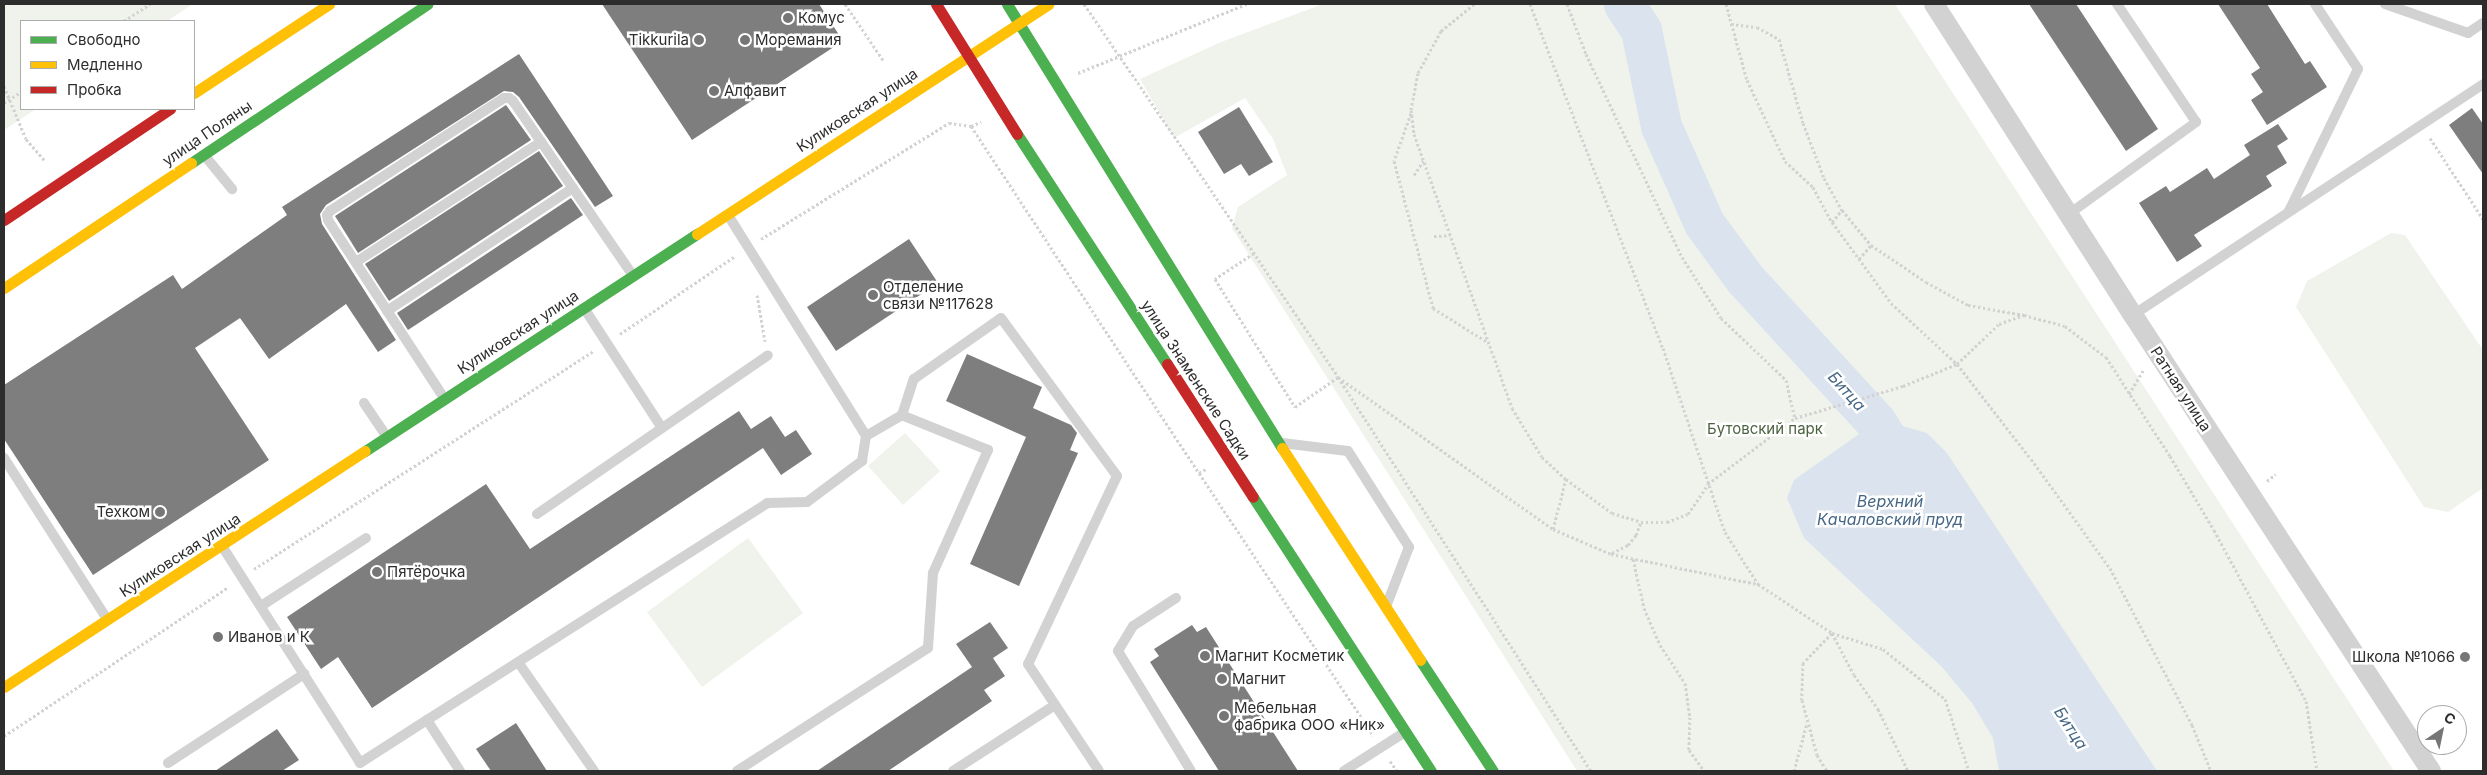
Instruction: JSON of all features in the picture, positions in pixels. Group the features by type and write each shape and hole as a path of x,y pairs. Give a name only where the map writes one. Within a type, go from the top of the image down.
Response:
{"street":[{"path":"195,92 329,4"},
{"name":"улица Поляны","path":"4,288 428,4"},
{"name":"улица Знаменские Садки","path":"936,4 967,56 1431,771"},
{"path":"1006,4 1057,82 1278,443 1493,771"},
{"name":"Куликовская улица","path":"4,687 967,56 1050,4"},
{"name":"Ратная улица","path":"1934,4 2133,315 2431,771"},
{"path":"4,220 169,110"}],"lane":[{"path":"2069,214 2196,122 2117,4"},
{"path":"2288,212 2358,68 2315,4"},
{"path":"2385,4 2468,33 2483,23"},
{"path":"2133,315 2483,84"},
{"path":"444,399 328,220 327,215 338,206 504,98 513,101 633,275"},
{"path":"356,262 541,142"},
{"path":"203,153 232,189"},
{"path":"387,311 573,188"},
{"path":"222,545 363,767 426,720 767,503 807,502 862,461 866,436 727,213"},
{"path":"584,307 662,428"},
{"path":"866,436 902,414 914,379 1001,318 1117,476 1028,664 1099,771"},
{"path":"537,514 768,355"},
{"path":"364,403 386,436"},
{"path":"737,771 928,648 933,573 988,450 902,414"},
{"path":"1278,443 1348,451 1409,547 1386,607"},
{"path":"4,458 107,620"},
{"path":"261,606 366,538"},
{"path":"1176,598 1133,626 1118,652 1191,771"},
{"path":"518,662 594,771"},
{"path":"168,763 304,674"},
{"path":"953,771 1055,704"},
{"path":"426,720 460,771"},
{"path":"1344,771 1406,731"}],"path":[{"path":"126,20 150,4"},
{"path":"845,4 883,60"},
{"path":"1084,4 1338,377 1591,771"},
{"path":"1474,4 1441,32 1418,73 1411,110 1394,161 1433,308 1489,343"},
{"path":"1530,4 1663,348 1725,532 1758,584"},
{"path":"1567,4 1586,54 1682,256 1722,318 1786,380 1794,418"},
{"path":"1726,4 1747,80 1785,161 1813,186 1832,222 1891,302 1957,364 2031,459 2110,568 2192,725 2210,771"},
{"path":"1731,24 1758,27 1779,39 1803,123 1824,178 1842,210 1871,245 1926,282 1968,305 2024,315 2065,326 2106,357 2170,456 2214,530 2306,701 2318,771"},
{"path":"4,86 8,100 26,139 45,162"},
{"path":"4,103 20,93"},
{"path":"1411,110 1414,134 1423,161 1512,408 1542,457 1566,479 1612,513 1640,522 1667,522 1688,514 1708,484 1794,418 1903,386 1957,364 1999,324 2024,315"},
{"path":"2421,125 2483,219"},
{"path":"971,126 1397,771"},
{"path":"1414,175 1423,161"},
{"path":"1832,222 1842,210"},
{"path":"1434,236 1450,235"},
{"path":"1859,259 1871,245"},
{"path":"1254,253 1215,279 1295,407 1338,377"},
{"path":"756,286 768,355"},
{"path":"2129,394 2144,369"},
{"path":"1338,377 1553,529 1611,554 1758,584 1832,632 1883,649 1945,699 1969,771"},
{"path":"1199,473 1227,454"},
{"path":"2263,484 2276,474"},
{"path":"1553,529 1566,479"},
{"path":"1611,554 1628,545 1636,535 1640,522"},
{"path":"1633,559 1644,608 1660,645 1685,683 1690,717 1689,750 1704,771"},
{"path":"1827,771 1817,755 1802,700 1804,663 1832,632"},
{"path":"1832,632 1854,675 1878,708 1908,771"},
{"path":"1794,771 1807,722"}],"green space":[{"path":"4,4 193,4 169,20 20,20 20,110 34,110 4,130"},
{"name":"Бутовский парк","path":"1323,4 1895,4 2394,771 1577,771 1232,228 1238,207 1287,175 1273,139 1245,98 1174,138 1140,79 1221,42"},
{"path":"2391,233 2405,235 2483,350 2483,488 2448,512 2424,507 2296,307 2307,281"},
{"path":"905,433 940,471 903,505 868,466"},
{"path":"748,538 803,613 702,687 647,612"}],"water":[{"name":"Верхний Качаловский пруд","path":"1876,422 1899,425 1927,433 1947,453 2157,771 1999,771 1993,738 1972,703 1942,667 1804,538 1787,498 1794,480"}],"building":[{"name":"Алфавит","path":"602,4 819,4 843,41 692,140"},
{"path":"2029,4 2076,4 2158,129 2126,151"},
{"path":"2218,4 2267,4 2305,64 2310,61 2327,87 2267,125 2251,100 2263,92 2251,74 2260,68"},
{"path":"519,54 613,196 595,207 519,97 513,92 504,91 326,205 320,214 322,224 396,340 378,352 346,304 269,359 240,318 195,348 269,460 93,575 4,439 4,385 173,275 182,289 287,215 282,207"},
{"path":"506,105 531,140 358,253 335,216"},
{"path":"1239,107 1273,162 1249,176 1241,164 1224,174 1198,132"},
{"path":"2472,108 2483,124 2483,174 2449,125"},
{"path":"2278,124 2288,139 2277,146 2287,163 2266,176 2272,186 2194,235 2202,246 2177,262 2139,203 2166,186 2170,192 2207,168 2214,179 2250,155 2244,145"},
{"path":"539,151 563,186 389,301 365,264"},
{"path":"571,198 583,215 408,330 397,313"},
{"name":"Отделение связи №117628","path":"909,239 938,283 836,351 807,307"},
{"path":"967,354 1042,387 1033,408 1071,425 1077,433 1070,450 1078,453 1019,586 970,564 1026,437 946,401"},
{"path":"739,411 751,429 771,416 785,437 796,430 812,454 781,475 763,448 372,708 338,657 321,669 287,617 486,484 530,549"},
{"path":"990,622 1008,648 993,658 1005,676 984,690 992,701 888,771 817,771 972,667 956,644"},
{"name":"Мебельная фабрика ООО «Ник»","path":"1192,625 1197,632 1206,627 1298,771 1219,771 1150,662 1159,656 1154,649"},
{"path":"516,723 547,771 491,771 476,749"},
{"path":"277,729 299,760 282,771 215,771"}],"waterway":[{"name":"Битца","path":"1624,4 1641,30 1661,126 1704,223 1745,279 1876,422 1906,470"}],"traffic: fast":[{"path":"191,163 428,4"},
{"path":"1007,4 1282,448"},
{"path":"1017,134 1167,364"},
{"path":"365,451 697,234"},
{"path":"1253,497 1431,771"},
{"path":"1420,660 1493,771"}],"traffic: slow":[{"path":"195,92 329,4"},
{"path":"697,234 1049,4"},
{"path":"4,288 191,163"},
{"path":"1282,448 1420,660"},
{"path":"4,687 365,451"}],"traffic: jam":[{"path":"936,4 1017,134"},
{"path":"4,220 169,110"},
{"path":"1167,364 1253,497"}],"place":[{"name":"Комус","path":"788,18"},
{"name":"Tikkurila","path":"699,40"},
{"name":"Моремания","path":"745,40"},
{"name":"Алфавит","path":"714,91"},
{"name":"Отделение связи №117628","path":"873,295"},
{"name":"Техком","path":"160,512"},
{"name":"Пятёрочка","path":"377,572"},
{"name":"Иванов и К","path":"218,637"},
{"name":"Магнит Косметик","path":"1205,656"},
{"name":"Школа №1066","path":"2465,657"},
{"name":"Магнит","path":"1222,679"},
{"name":"Мебельная фабрика ООО «Ник»","path":"1224,716"}]}
